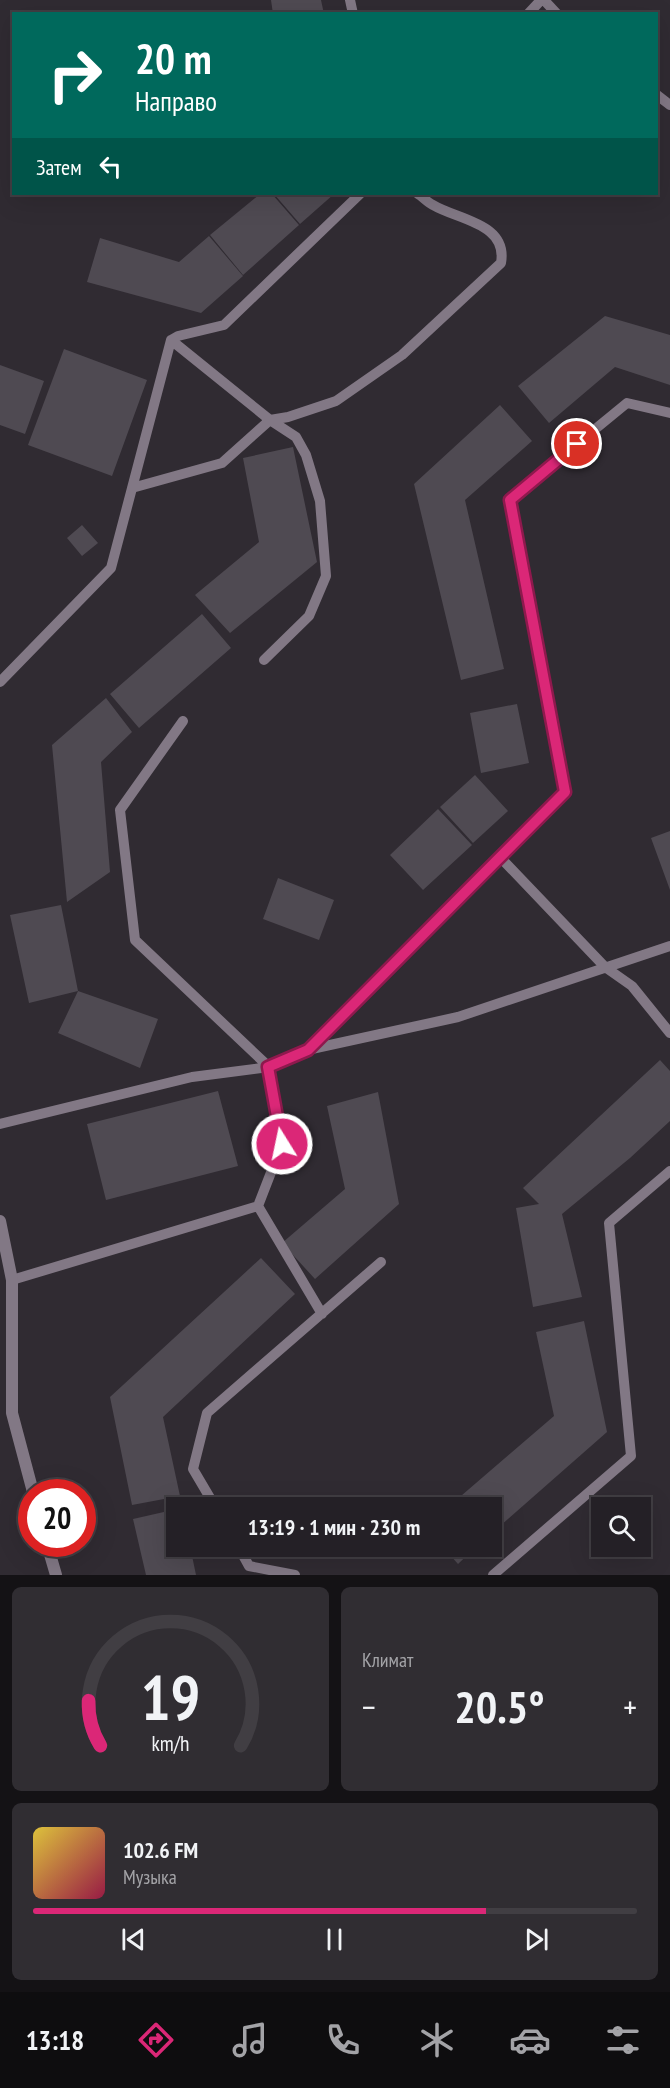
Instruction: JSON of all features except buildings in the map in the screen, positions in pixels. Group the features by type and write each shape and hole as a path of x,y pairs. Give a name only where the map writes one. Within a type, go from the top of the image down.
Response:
{"street":[{"path":"0,1221 12,1280 12,1413 30,1479"},
{"path":"51,1557 56,1575"}],"lane":[{"path":"530,12 542,0 555,12"},
{"path":"658,96 670,105"},
{"path":"0,682 111,568 171,340 177,336 224,325 359,195"},
{"path":"132,488 222,463 270,420 288,417 336,401 402,355 501,263 502,254 499,241 484,226 433,205 419,195"},
{"path":"171,340 270,420 296,437 306,455 320,501 326,576 309,616 264,660"},
{"path":"308,1050 565,792 510,500 627,403 670,413"},
{"path":"183,721 120,810 135,940 268,1067 282,1144 258,1206"},
{"path":"500,857 605,967 632,986 670,1033"},
{"path":"0,1124 192,1077 268,1067 308,1050 458,1017 670,946"},
{"path":"493,1575 632,1456 609,1223 670,1171"},
{"path":"12,1280 258,1206"},
{"path":"258,1206 322,1314"},
{"path":"210,1497 193,1469 207,1413 381,1262"},
{"path":"244,1557 249,1566 295,1575"}],"route":[{"path":"282,1144 268,1067 308,1050 565,792 510,500 577,444"}]}
